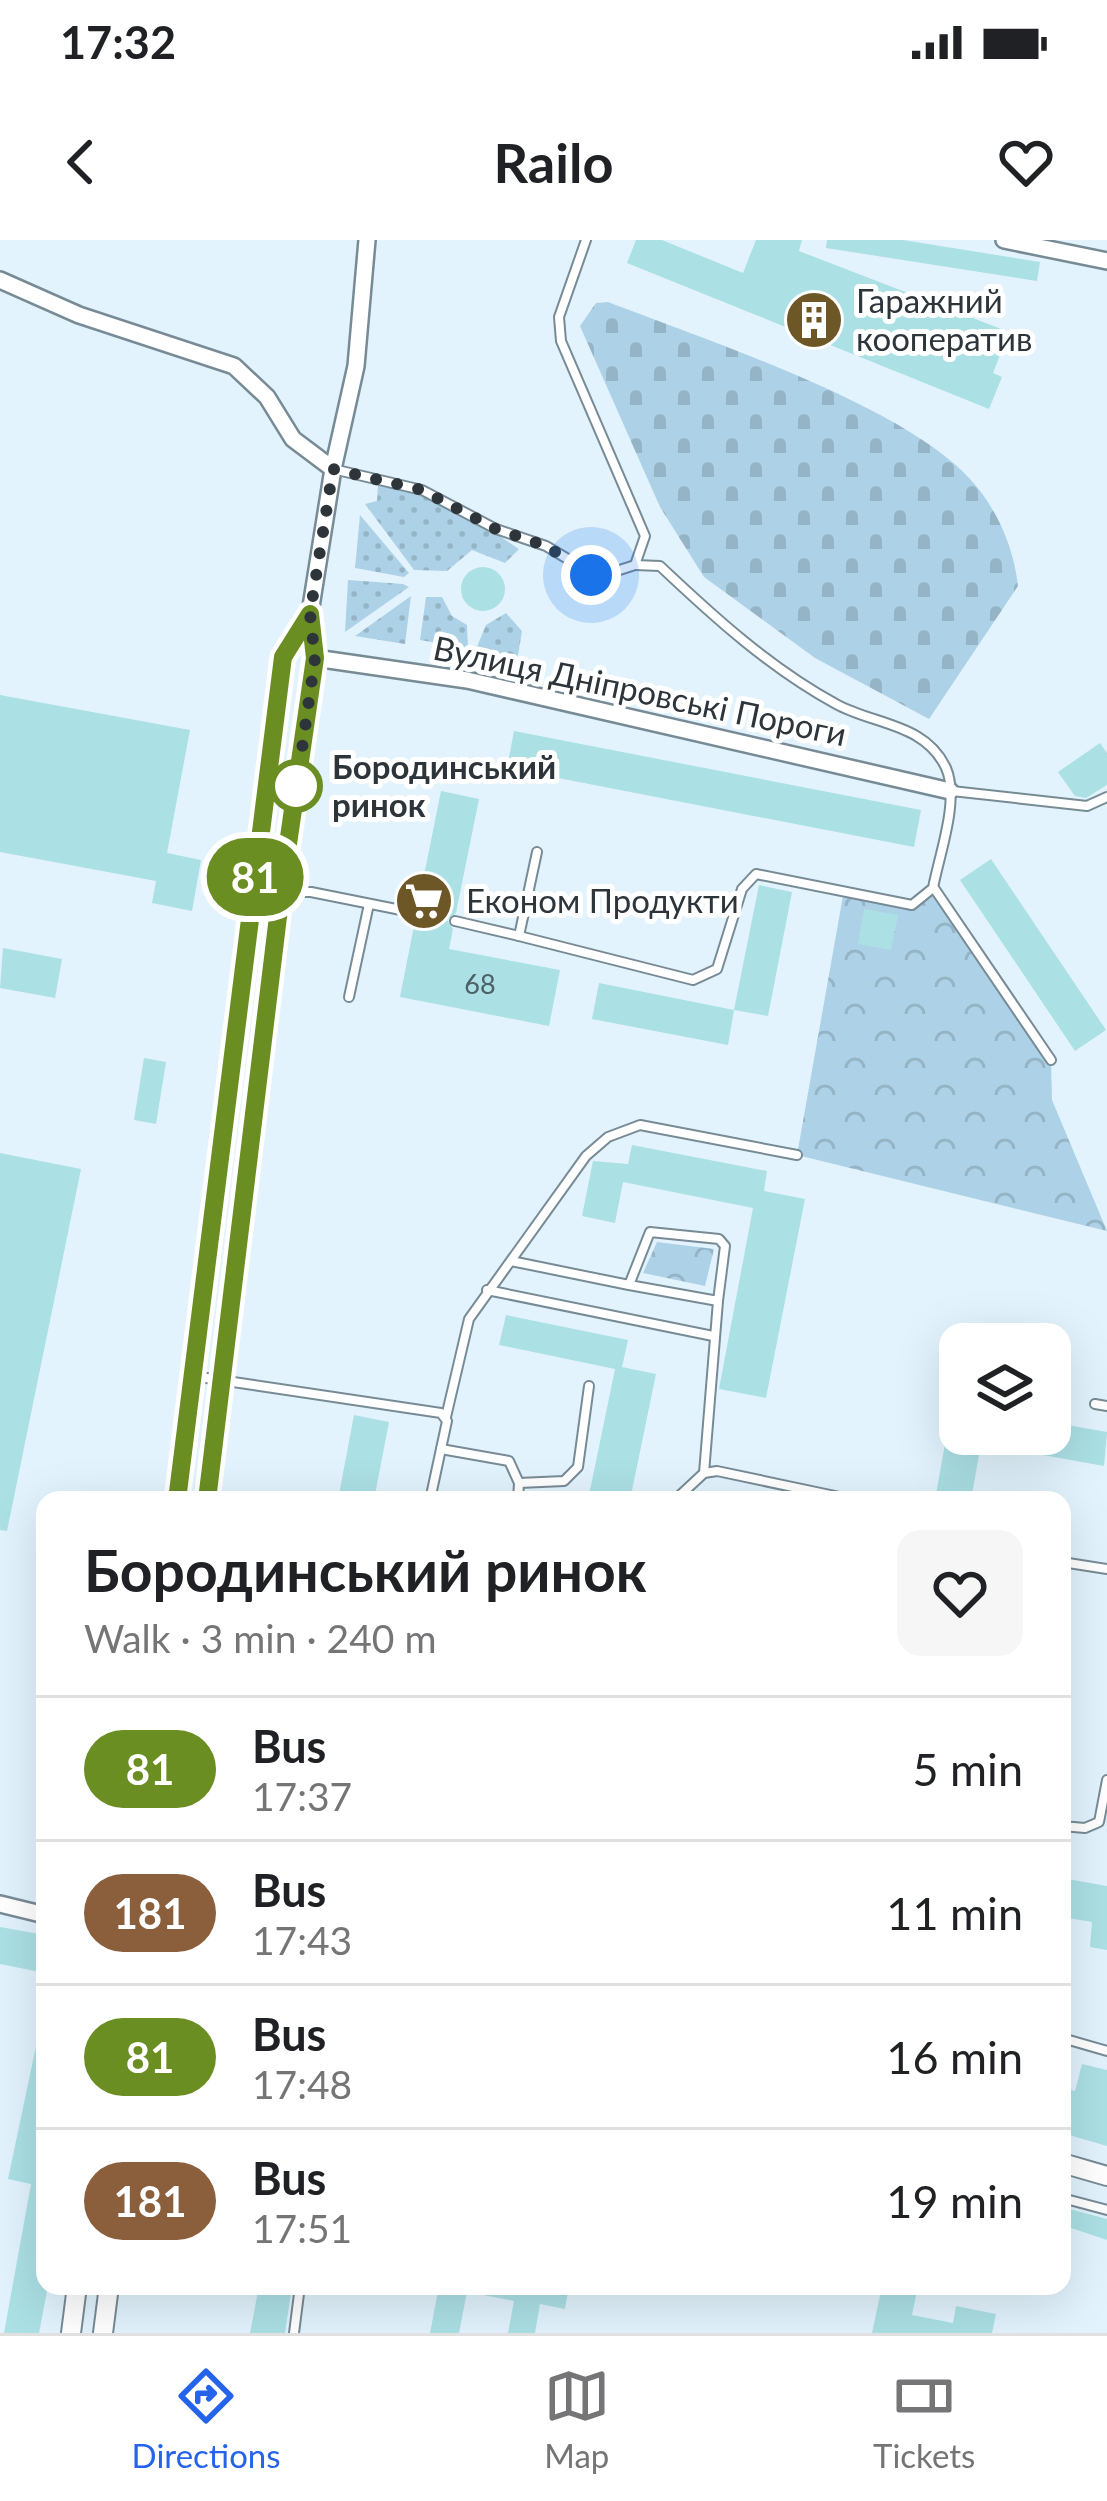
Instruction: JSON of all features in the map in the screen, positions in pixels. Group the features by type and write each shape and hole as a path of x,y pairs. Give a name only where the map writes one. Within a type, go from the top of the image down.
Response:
{"street":[{"path":"208,1491 281,892 315,658 310,614 333,469 356,366 367,240"},
{"path":"1004,240 1107,261"},
{"path":"0,280 79,315 235,366 266,397 292,439 333,469"},
{"path":"178,1491 283,657 310,614"},
{"name":"Вулиця Дніпровські Пороги","path":"315,658 467,680 950,791"},
{"path":"0,1904 36,1913"},
{"path":"1071,2166 1107,2176"},
{"path":"71,2333 76,2295"},
{"path":"103,2333 108,2295"}],"lane":[{"path":"586,240 559,317 561,341 645,536 635,565"},
{"path":"333,469 422,490 496,529 546,546 598,578 635,565 660,566 763,656 840,706 923,739 946,768 950,791 933,888 912,905 756,874 742,889 717,969 699,981 455,921"},
{"path":"950,791 1087,806 1107,797"},
{"path":"520,936 537,852"},
{"path":"933,888 1051,1060"},
{"path":"281,892 416,913"},
{"path":"350,997 369,904"},
{"path":"432,1491 469,1319 586,1156 628,1127 797,1155"},
{"path":"629,1286 650,1232 718,1239 726,1252 713,1336 704,1473"},
{"path":"512,1261 718,1301"},
{"path":"488,1290 713,1336"},
{"path":"192,1376 430,1409 446,1417"},
{"path":"519,1483 564,1481 578,1467 589,1386"},
{"path":"1095,1404 1107,1406"},
{"path":"441,1449 509,1461 519,1491"},
{"path":"685,1491 704,1473 731,1472 814,1491"},
{"path":"1071,1563 1107,1569"},
{"path":"1071,1827 1099,1822 1107,1780"},
{"path":"1071,2040 1107,2050"},
{"path":"1071,2200 1107,2210"},
{"path":"294,2333 299,2295"}],"green space":[{"path":"608,302 852,400 939,452 980,490 1003,529 1018,586 929,719 815,658 704,577 660,507 580,326 596,303"},
{"path":"378,485 436,494 519,549 505,563 472,550 447,571 414,570 365,504 377,501"},
{"path":"360,515 409,573 404,577 355,568"},
{"path":"348,580 403,584 409,587 345,632"},
{"path":"411,596 405,644 355,636"},
{"path":"426,597 442,597 452,616 467,625 468,648 420,640"},
{"path":"506,613 522,631 517,661 476,649 486,625"},
{"path":"933,888 1051,1060 1052,1100 1107,1231 797,1155 844,890 912,905"},
{"path":"657,1242 714,1249 705,1286 643,1273"}],"building":[{"path":"636,240 662,240 743,273 756,240 802,240 799,251 1009,332 993,373 1002,377 989,409 627,263"},
{"name":"Гаражний кооператив","path":"827,240 903,240 1040,262 1037,281 826,248"},
{"path":"483,567 499,573 505,589 499,605 483,611 467,605 461,589 467,573"},
{"path":"0,695 190,730 167,853 201,860 192,911 152,903 156,881 0,852"},
{"path":"514,731 921,810 914,847 507,768"},
{"path":"1100,743 1107,753 1107,785 1086,798 1075,796 1058,772"},
{"path":"441,791 479,799 456,913 447,920 453,929 449,949 560,970 549,1026 400,997 415,921 424,916 418,905"},
{"path":"991,859 1106,1030 1075,1051 960,880"},
{"path":"759,885 792,892 768,1016 734,1010"},
{"path":"864,909 898,915 891,950 858,944"},
{"path":"3,948 62,959 55,998 0,988"},
{"path":"599,983 734,1010 728,1045 592,1019"},
{"path":"144,1058 166,1062 156,1124 134,1120"},
{"path":"632,1145 767,1171 764,1191 805,1199 766,1398 719,1389 753,1208 623,1182 615,1223 582,1216 593,1161 628,1164"},
{"path":"0,1153 81,1169 7,1531 0,1530"},
{"path":"506,1315 628,1340 622,1367 656,1374 632,1491 590,1491 615,1369 499,1345"},
{"path":"354,1415 389,1422 376,1491 340,1491"},
{"path":"1071,1426 1107,1432 1104,1466 1042,1455 1071,1455"},
{"path":"943,1455 979,1455 973,1491 937,1491"},
{"path":"1071,1880 1107,1886 1107,1950 1090,1947 1092,1922 1071,1918"},
{"path":"0,1927 36,1933 36,1971 0,1964"},
{"path":"36,2046 36,2295 46,2295 39,2333 4,2333 31,2184 8,2179"},
{"path":"1082,2064 1107,2070 1107,2146 1071,2136 1071,2090 1075,2091"},
{"path":"1071,2209 1107,2219 1107,2240 1071,2228"},
{"path":"257,2295 291,2295 285,2333 250,2333"},
{"path":"437,2295 466,2295 459,2333 430,2333"},
{"path":"483,2295 567,2295 565,2309 540,2304 535,2333 508,2333 514,2301"},
{"path":"880,2295 916,2295 912,2315 953,2323 956,2306 996,2314 992,2333 872,2333"}],"bus line":[{"name":"81","path":"178,1491 283,657 310,614 315,658 281,892 208,1491"}],"place":[{"name":"Гаражний кооператив","path":"814,320"},
{"name":"Бородинський ринок","path":"296,786"},
{"name":"Економ Продукти","path":"424,901"}],"route":[{"path":"296,786 295,798 315,658 310,614 333,469 422,490 496,529 546,546 591,575"}]}
